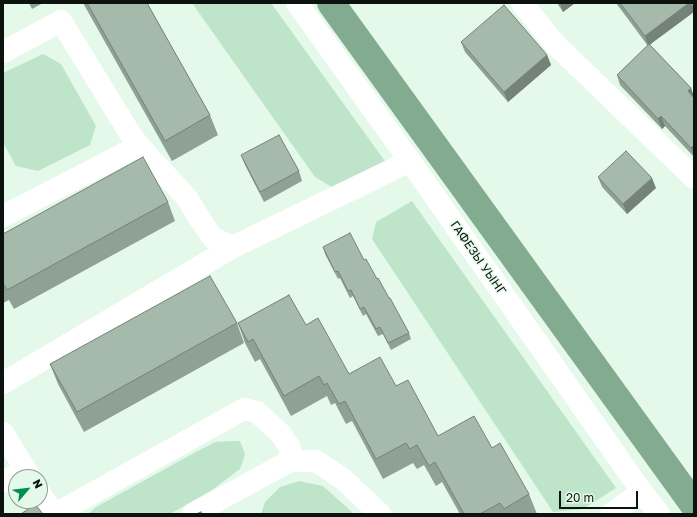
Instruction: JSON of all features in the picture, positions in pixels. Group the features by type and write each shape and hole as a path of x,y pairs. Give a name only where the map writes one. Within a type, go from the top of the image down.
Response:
{"street":[{"name":"ГАФЕЗЫ УЫНГ","path":"297,3 659,514"},
{"path":"522,3 555,44 694,178"},
{"path":"5,45 61,21 125,126 139,146 187,198 213,238 233,247"},
{"path":"3,216 139,146"},
{"path":"3,383 233,247 410,161"},
{"path":"48,505 54,514 244,409 257,412 281,434 290,448 290,461"},
{"path":"3,433 24,469"},
{"path":"193,514 221,508 290,461 316,461 343,478 380,514"},
{"path":"611,514 642,492"}],"green space":[{"path":"192,3 271,3 392,171 347,196 315,177"},
{"path":"43,54 61,64 96,126 90,145 38,171 16,166 3,143 3,73"},
{"path":"412,201 616,488 583,509 553,512 372,239 376,222"},
{"path":"240,441 245,454 240,469 212,490 170,514 88,514 96,507 215,442"},
{"path":"299,481 323,486 354,514 261,514 265,502 280,487"}],"building":[{"path":"87,3 147,3 210,115 165,141"},
{"path":"620,3 689,3 645,36"},
{"path":"504,5 547,55 504,92 461,42"},
{"path":"649,44 691,88 688,91 694,98 694,145 691,148 661,116 658,119 617,75"},
{"path":"279,135 299,171 260,192 241,155"},
{"path":"626,151 652,178 623,204 598,177"},
{"path":"143,157 168,202 7,290 3,283 3,234"},
{"path":"350,233 364,260 366,259 377,279 378,278 409,333 388,343 380,327 376,329 364,307 360,309 351,290 348,291 338,271 335,272 323,247"},
{"path":"210,276 237,323 77,412 50,364"},
{"path":"289,295 306,325 318,318 349,374 380,357 396,386 408,380 438,436 474,416 492,448 500,443 529,494 504,509 500,503 480,514 464,514 435,462 429,466 417,445 410,449 406,443 376,459 345,401 339,404 327,383 324,385 319,376 284,396 253,339 248,342 238,323"},
{"path":"28,509 39,509 43,514 21,514"}],"waterway":[{"path":"331,3 694,505"}]}
